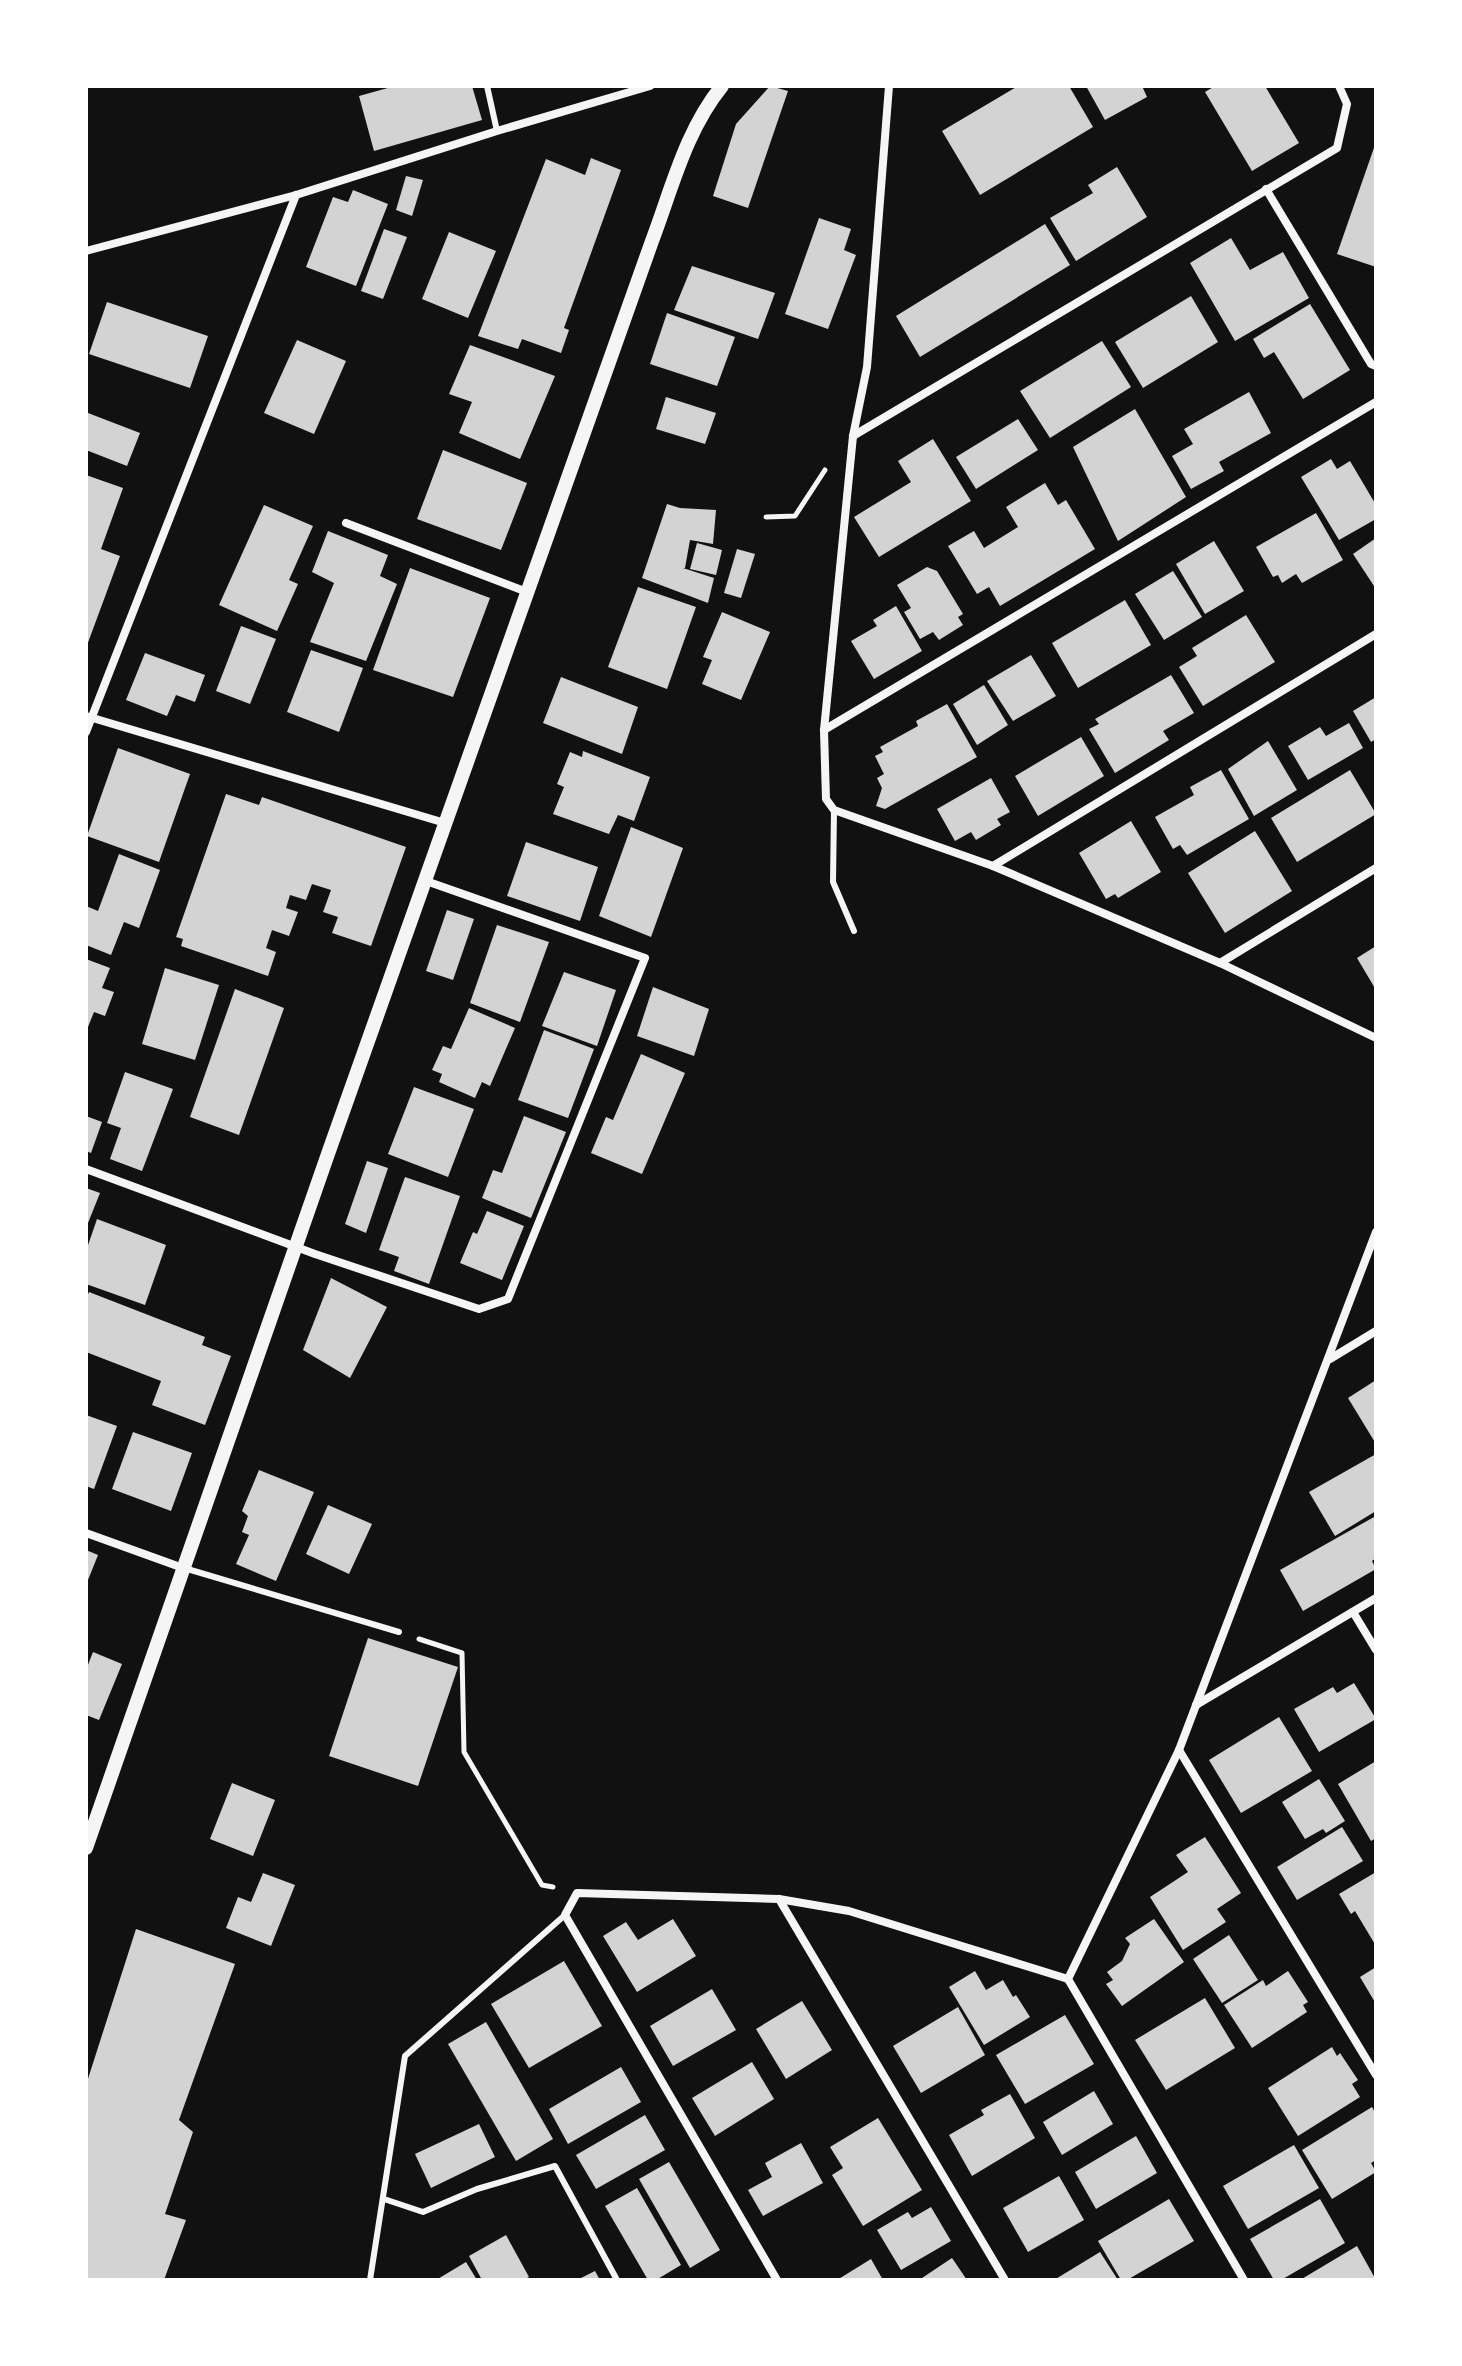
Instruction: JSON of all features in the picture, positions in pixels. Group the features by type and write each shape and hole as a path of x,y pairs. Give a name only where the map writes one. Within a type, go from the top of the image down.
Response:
{"street":[{"path":"86,251 296,195 650,86"},
{"path":"86,1848 445,823 690,139 705,107 722,86"},
{"path":"889,86 867,367 853,436 824,730 826,799 834,810 993,866 1220,963 1376,1038"},
{"path":"853,436 1337,148 1347,104 1339,86"},
{"path":"1266,189 1371,364 1376,366"},
{"path":"86,732 89,717 296,195"},
{"path":"824,730 1376,402"},
{"path":"346,523 527,592"},
{"path":"993,866 1376,634"},
{"path":"89,717 445,823"},
{"path":"1220,963 1376,868"},
{"path":"86,1169 479,1309 508,1299 645,958 426,881"},
{"path":"1068,1979 1179,1750 1376,1232"},
{"path":"1329,1359 1376,1331"},
{"path":"86,1533 183,1568"},
{"path":"1195,1706 1376,1598"},
{"path":"1353,1612 1376,1650"},
{"path":"1179,1750 1376,2075"},
{"path":"777,2280 565,1915 577,1893 779,1899 849,1911 1068,1979 1244,2280"},
{"path":"779,1899 1005,2280"}],"lane":[{"path":"487,86 497,131"},
{"path":"834,810 833,882 854,931"},
{"path":"183,1568 399,1632"},
{"path":"370,2280 405,2056 565,1915"},
{"path":"384,2199 423,2212 477,2189 555,2166 617,2280"}],"path":[{"path":"766,517 795,516 841,445 853,436"},
{"path":"399,1632 462,1653 464,1752 542,1885 577,1893"}],"building":[{"path":"395,86 472,86 482,120 374,151 359,96"},
{"path":"770,86 788,91 748,208 713,196 736,124"},
{"path":"1018,86 1069,86 1093,127 980,195 942,131"},
{"path":"1086,86 1142,86 1147,97 1105,120"},
{"path":"1215,86 1265,86 1299,143 1252,171 1205,92"},
{"path":"1376,142 1376,267 1337,254"},
{"path":"591,158 621,170 564,328 569,330 561,353 522,339 518,349 478,336 546,159 585,175"},
{"path":"1117,167 1147,217 1076,261 1050,218 1093,193 1088,185"},
{"path":"406,176 423,180 412,216 396,210"},
{"path":"353,190 388,204 356,286 306,267 333,197 348,202"},
{"path":"819,218 851,229 844,250 856,255 828,329 785,314"},
{"path":"1045,224 1070,265 920,357 896,316"},
{"path":"384,229 407,237 383,299 361,291"},
{"path":"449,232 496,251 468,318 422,299"},
{"path":"1231,238 1250,270 1283,252 1309,298 1235,341 1190,263"},
{"path":"692,266 775,293 758,339 674,310"},
{"path":"1191,296 1218,342 1143,388 1115,342"},
{"path":"107,302 208,336 190,388 89,354"},
{"path":"1310,304 1350,370 1303,399 1274,352 1264,358 1253,339"},
{"path":"667,313 735,337 717,386 650,364"},
{"path":"297,340 346,361 314,434 264,413"},
{"path":"1102,341 1131,387 1050,438 1020,391"},
{"path":"470,345 555,376 520,459 459,433 472,402 449,394"},
{"path":"1249,392 1271,433 1219,462 1224,471 1191,489 1172,456 1193,444 1184,429"},
{"path":"666,397 716,413 705,444 656,429"},
{"path":"1135,409 1186,497 1118,541 1073,447"},
{"path":"88,413 140,433 127,466 86,450"},
{"path":"1018,419 1038,450 976,489 956,457"},
{"path":"933,439 971,501 879,557 854,517 911,482 898,461"},
{"path":"443,450 527,483 501,550 417,519"},
{"path":"1331,459 1337,469 1350,461 1376,505 1376,519 1339,540 1301,477"},
{"path":"86,475 123,488 101,549 120,556 86,648"},
{"path":"1045,483 1058,505 1066,500 1095,549 1000,606 989,587 977,594 948,546 974,531 984,548 1018,527 1006,507"},
{"path":"667,504 716,510 713,544 690,540 683,568 714,578 708,603 642,578"},
{"path":"264,505 313,526 289,580 298,584 277,631 219,605"},
{"path":"1316,513 1343,560 1302,583 1296,574 1282,583 1278,575 1273,577 1256,547"},
{"path":"328,531 388,555 380,576 397,584 366,661 310,642 334,583 312,572"},
{"path":"1376,538 1376,589 1353,554"},
{"path":"1214,541 1244,591 1205,614 1176,564"},
{"path":"697,543 722,550 716,575 690,569"},
{"path":"737,549 755,554 741,598 724,593"},
{"path":"927,567 937,571 963,614 958,617 963,625 939,640 933,632 920,639 904,612 911,608 897,585"},
{"path":"410,568 490,598 453,697 373,670"},
{"path":"1173,571 1202,617 1164,640 1135,594"},
{"path":"638,587 696,607 667,689 608,667"},
{"path":"1125,600 1151,645 1078,688 1052,643"},
{"path":"896,606 922,651 874,679 851,641 877,626 873,620"},
{"path":"722,612 770,632 741,700 702,684 712,660 703,657"},
{"path":"1246,615 1275,662 1203,706 1179,667 1197,656 1192,648"},
{"path":"241,626 276,639 250,704 216,691"},
{"path":"311,650 363,668 339,732 287,712"},
{"path":"145,653 205,675 195,702 176,695 167,716 126,700"},
{"path":"1031,655 1056,696 1013,721 987,681"},
{"path":"1171,675 1194,713 1163,731 1169,740 1115,773 1089,729 1099,724 1095,719"},
{"path":"561,677 638,707 622,754 543,723"},
{"path":"984,685 1008,725 977,745 953,704"},
{"path":"1376,697 1376,739 1371,742 1353,711"},
{"path":"947,704 977,757 885,809 876,806 882,788 877,778 884,774 875,756 883,752 880,747 918,726 916,721"},
{"path":"1349,723 1363,748 1308,780 1288,746 1320,727 1326,736"},
{"path":"1081,737 1104,776 1038,816 1015,776"},
{"path":"1268,741 1297,790 1254,816 1228,769"},
{"path":"118,748 190,774 159,862 87,836"},
{"path":"583,751 650,777 634,821 618,815 609,834 553,814 564,787 557,784 570,752 582,757"},
{"path":"1221,770 1249,819 1187,855 1180,845 1173,849 1155,817 1194,795 1190,787"},
{"path":"1350,770 1376,814 1297,862 1271,818"},
{"path":"991,778 1010,812 997,819 1001,825 976,840 971,832 955,841 937,809"},
{"path":"226,794 259,805 262,797 406,847 371,946 332,933 338,917 323,912 331,890 312,884 306,900 290,895 286,908 298,912 289,936 272,930 266,948 276,952 268,976 181,946 183,939 176,937"},
{"path":"1131,821 1161,872 1118,898 1115,894 1106,899 1079,853"},
{"path":"631,827 683,848 651,937 599,916"},
{"path":"1255,831 1292,891 1225,933 1188,873"},
{"path":"526,842 598,867 580,921 507,896"},
{"path":"119,854 160,870 139,928 124,922 111,955 86,945 86,906 98,911"},
{"path":"447,910 474,919 453,980 426,971"},
{"path":"497,925 549,942 520,1022 470,1003"},
{"path":"1376,946 1376,990 1357,958"},
{"path":"86,959 110,968 102,988 114,992 105,1016 94,1012 86,1032"},
{"path":"165,968 219,985 195,1060 142,1044"},
{"path":"564,972 616,990 597,1046 542,1026"},
{"path":"653,987 709,1009 694,1056 637,1036"},
{"path":"235,989 284,1008 239,1135 190,1117"},
{"path":"469,1008 515,1028 490,1086 482,1082 475,1098 439,1082 442,1074 432,1070 443,1046 451,1049"},
{"path":"544,1030 594,1049 568,1118 518,1100"},
{"path":"641,1054 685,1073 642,1174 591,1153 606,1117 613,1120"},
{"path":"125,1072 173,1089 142,1171 110,1159 121,1128 107,1123"},
{"path":"414,1087 474,1109 448,1177 388,1154"},
{"path":"86,1116 102,1122 91,1153 86,1151"},
{"path":"524,1116 566,1132 531,1218 482,1198 493,1170 502,1173"},
{"path":"367,1161 388,1168 366,1233 345,1224"},
{"path":"405,1177 460,1196 429,1284 394,1271 399,1257 379,1250"},
{"path":"86,1188 100,1193 86,1228"},
{"path":"487,1211 524,1226 502,1280 460,1263 473,1232 477,1234"},
{"path":"97,1219 166,1245 145,1305 86,1284 86,1251"},
{"path":"331,1278 387,1307 350,1378 303,1350"},
{"path":"89,1292 205,1337 202,1345 231,1356 205,1425 152,1405 161,1381 86,1352 86,1299"},
{"path":"1376,1380 1376,1444 1348,1398"},
{"path":"86,1415 117,1426 94,1489 86,1486"},
{"path":"133,1432 192,1453 171,1511 112,1489"},
{"path":"1376,1454 1376,1511 1335,1536 1309,1492"},
{"path":"259,1470 314,1492 276,1581 236,1564 249,1535 242,1532 248,1516 242,1511"},
{"path":"328,1505 372,1524 349,1574 306,1554"},
{"path":"1374,1517 1376,1558 1372,1561 1376,1569 1303,1611 1280,1570"},
{"path":"86,1550 98,1555 86,1585"},
{"path":"368,1638 458,1667 418,1786 329,1756"},
{"path":"93,1652 122,1664 99,1720 86,1715 86,1670"},
{"path":"1354,1683 1376,1719 1319,1752 1294,1709 1333,1687 1337,1693"},
{"path":"1279,1717 1312,1771 1241,1813 1209,1760"},
{"path":"1376,1761 1376,1838 1371,1841 1338,1784"},
{"path":"1319,1779 1345,1821 1326,1833 1323,1829 1305,1839 1282,1802"},
{"path":"232,1783 275,1800 253,1856 210,1839"},
{"path":"1342,1827 1363,1861 1297,1900 1277,1867"},
{"path":"1205,1837 1241,1893 1217,1909 1226,1922 1183,1950 1150,1897 1188,1872 1176,1855"},
{"path":"1376,1872 1376,1946 1355,1911 1351,1914 1339,1894"},
{"path":"263,1873 295,1885 271,1946 226,1928 238,1897 251,1902"},
{"path":"673,1919 696,1956 637,1992 603,1936 626,1922 638,1940"},
{"path":"1154,1919 1184,1962 1122,2006 1106,1984 1113,1980 1107,1972 1122,1961 1130,1944 1125,1938"},
{"path":"136,1929 235,1964 179,2120 193,2132 165,2214 186,2220 164,2280 86,2280 86,2085"},
{"path":"1229,1935 1258,1980 1222,2003 1193,1959"},
{"path":"564,1961 602,2026 529,2068 491,2004"},
{"path":"1376,1967 1376,2004 1360,1977"},
{"path":"975,1971 986,1990 1003,1980 1030,2017 984,2045 949,1987"},
{"path":"1288,1971 1308,2002 1303,2005 1307,2012 1252,2048 1224,2005 1263,1980 1266,1986"},
{"path":"712,1989 736,2030 673,2066 650,2026"},
{"path":"1205,1998 1235,2048 1166,2090 1135,2040"},
{"path":"802,2001 832,2050 786,2079 756,2029"},
{"path":"958,2007 985,2055 921,2093 893,2046"},
{"path":"1065,2015 1094,2064 1025,2104 996,2055"},
{"path":"486,2022 553,2139 516,2161 448,2044"},
{"path":"1332,2047 1337,2056 1340,2053 1358,2080 1352,2084 1360,2097 1298,2136 1268,2088"},
{"path":"752,2062 774,2099 715,2136 692,2098"},
{"path":"621,2067 641,2102 568,2144 549,2109"},
{"path":"1094,2091 1113,2124 1062,2155 1043,2122"},
{"path":"1010,2094 1035,2138 972,2176 949,2135 984,2115 981,2110"},
{"path":"1372,2107 1376,2114 1376,2160 1371,2163 1376,2172 1332,2199 1302,2150"},
{"path":"645,2115 665,2150 596,2189 576,2155"},
{"path":"878,2118 922,2190 863,2226 832,2175 843,2168 830,2147"},
{"path":"479,2124 495,2157 431,2188 415,2154"},
{"path":"1136,2136 1157,2173 1096,2209 1075,2172"},
{"path":"801,2143 823,2183 763,2216 748,2190 772,2177 765,2163"},
{"path":"1294,2145 1319,2188 1248,2229 1223,2186"},
{"path":"669,2162 720,2250 690,2268 639,2179"},
{"path":"1059,2176 1084,2220 1028,2252 1003,2208"},
{"path":"637,2188 681,2265 656,2280 648,2280 605,2206"},
{"path":"1169,2199 1194,2241 1127,2280 1121,2280 1098,2241"},
{"path":"1320,2199 1345,2243 1281,2280 1274,2280 1250,2239"},
{"path":"931,2207 951,2241 901,2270 877,2230 908,2212 912,2218"},
{"path":"506,2235 529,2277 523,2280 482,2280 469,2256"},
{"path":"1357,2246 1376,2280 1300,2280"},
{"path":"1100,2252 1118,2280 1054,2280"},
{"path":"952,2258 967,2280 919,2280"},
{"path":"871,2259 883,2280 837,2280"},
{"path":"466,2262 477,2280 436,2280"},
{"path":"595,2271 600,2280 577,2280"}]}
